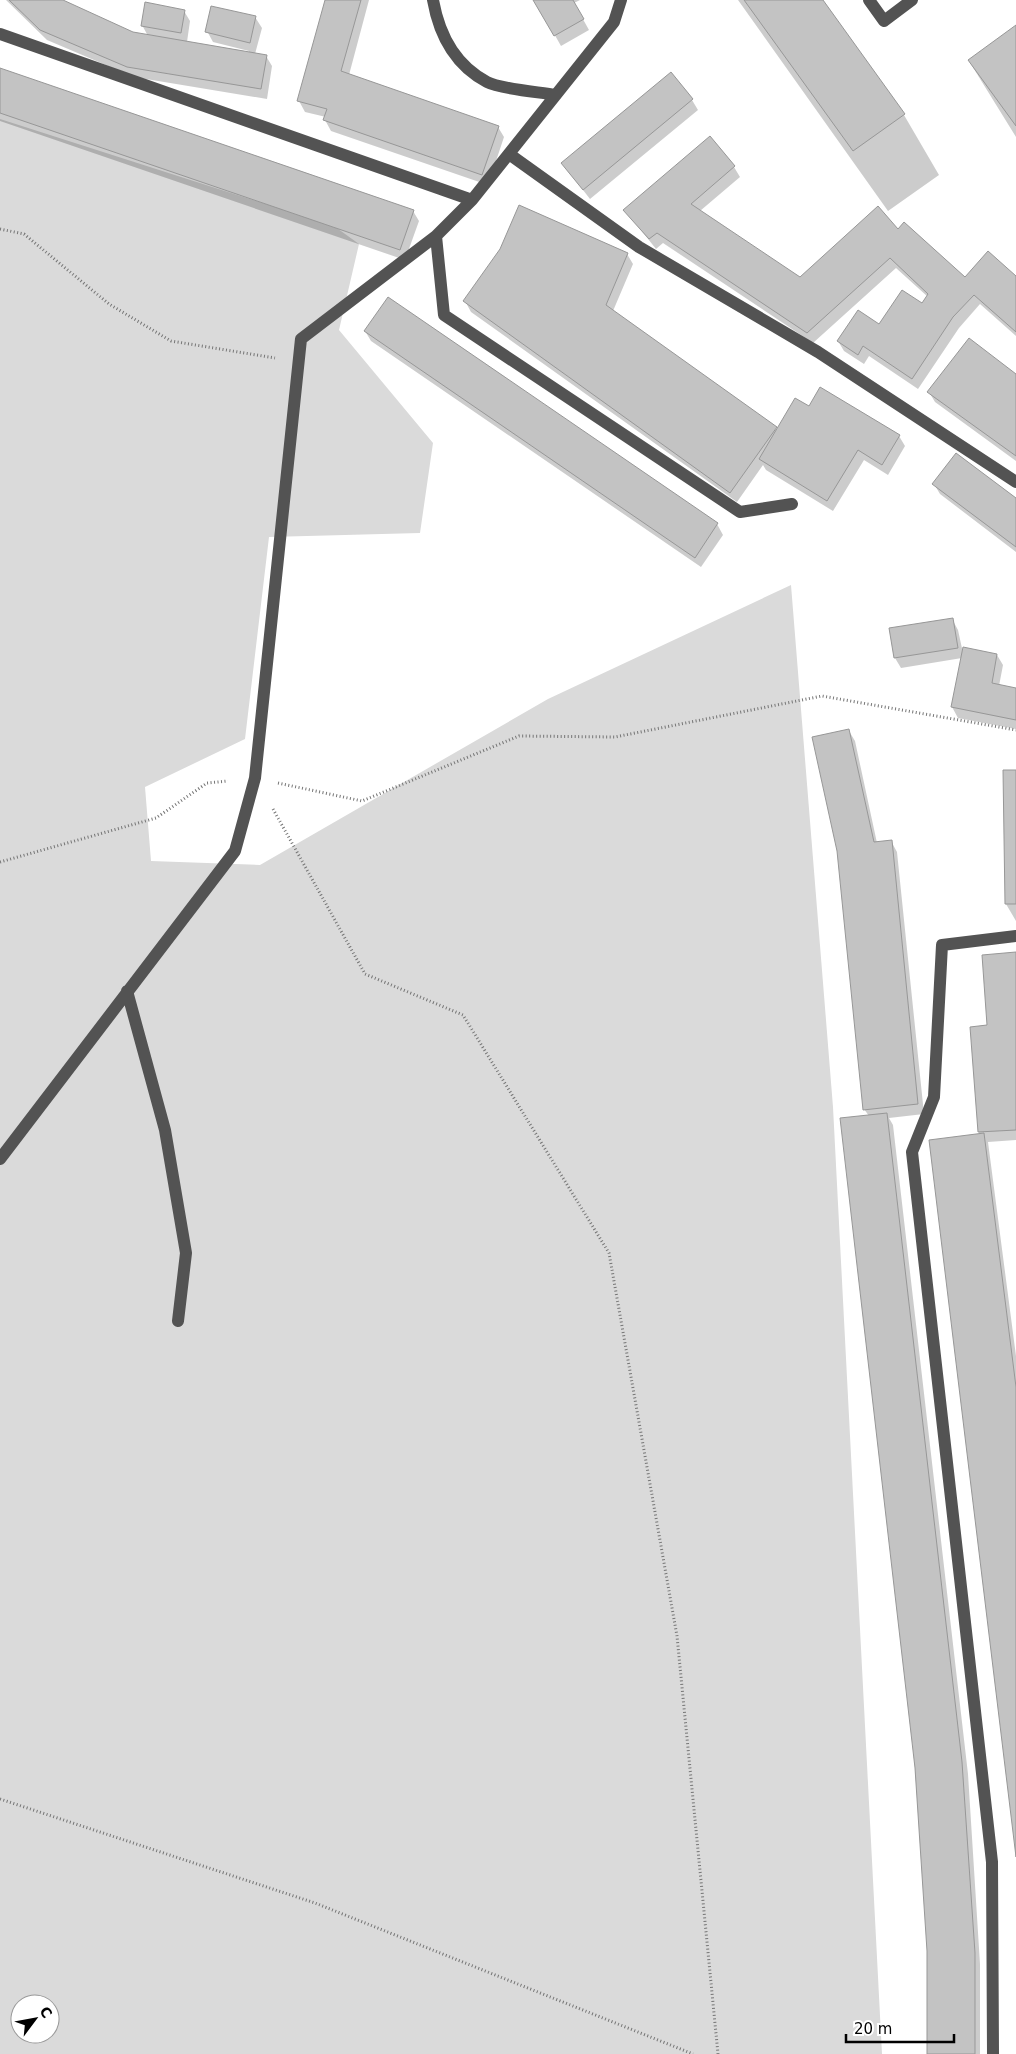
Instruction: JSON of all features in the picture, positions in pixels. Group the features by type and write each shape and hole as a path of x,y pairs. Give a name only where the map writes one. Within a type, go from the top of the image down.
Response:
{"lane":[{"path":"433,0 447,43 460,63 488,82 556,95"},
{"path":"0,1159 235,850 255,778 301,339 436,236 472,200 614,22 621,0"},
{"path":"869,0 884,21 912,0"},
{"path":"0,34 472,200"},
{"path":"509,154 639,247 818,352 1016,482"},
{"path":"436,236 444,315 740,512 792,504"},
{"path":"993,2054 992,1862 912,1152 934,1097 942,945 1016,936"},
{"path":"127,991 165,1130 186,1252 178,1321"}],"path":[{"path":"0,229 24,234 109,304 172,341 298,362"},
{"path":"0,862 156,818 207,784 255,778 362,801 519,736 615,737 822,696 1016,730"},
{"path":"255,778 366,974 463,1015 609,1253 677,1636 718,2054"},
{"path":"0,1798 315,1903 693,2054"}],"shaded area":[{"path":"0,119 334,226 359,244 339,330 433,443 420,533 269,537 245,739 145,787 151,861 260,865 548,699 791,585 833,1107 882,2054 0,2054"}],"building":[{"path":"9,0 63,0 133,32 267,55 261,89 127,67 40,30"},
{"path":"325,0 361,0 341,71 499,126 482,175 323,120 327,109 297,101"},
{"path":"533,0 573,0 584,19 554,36"},
{"path":"744,0 823,0 905,114 853,151"},
{"path":"145,2 185,10 181,33 141,26"},
{"path":"211,6 256,16 250,43 205,32"},
{"path":"1016,25 1016,126 968,60"},
{"path":"0,68 414,210 400,250 0,113"},
{"path":"671,72 693,99 583,190 561,163"},
{"path":"710,136 735,166 691,204 800,277 878,206 898,229 904,222 965,277 988,251 1016,276 1016,332 974,295 953,317 912,379 863,346 858,355 837,341 858,310 879,324 902,290 922,303 928,294 890,258 807,333 657,233 649,239 623,210"},
{"path":"519,205 628,253 606,305 777,427 730,493 463,301 500,249"},
{"path":"388,297 718,523 695,558 364,331"},
{"path":"969,338 1016,374 1016,456 927,392"},
{"path":"820,387 900,435 882,465 858,450 827,501 759,459 795,398 809,406"},
{"path":"956,453 1016,498 1016,547 932,484"},
{"path":"953,618 958,648 894,658 889,628"},
{"path":"963,647 997,654 992,683 1016,688 1016,720 951,707"},
{"path":"849,729 874,842 892,840 918,1104 863,1110 837,851 812,737"},
{"path":"1003,770 1016,770 1016,904 1005,904"},
{"path":"1016,952 1016,1130 978,1132 970,1027 987,1025 982,955"},
{"path":"887,1113 962,1762 975,1953 975,2054 927,2054 927,1951 915,1768 840,1118"},
{"path":"984,1133 1016,1387 1016,1857 929,1140"}]}
